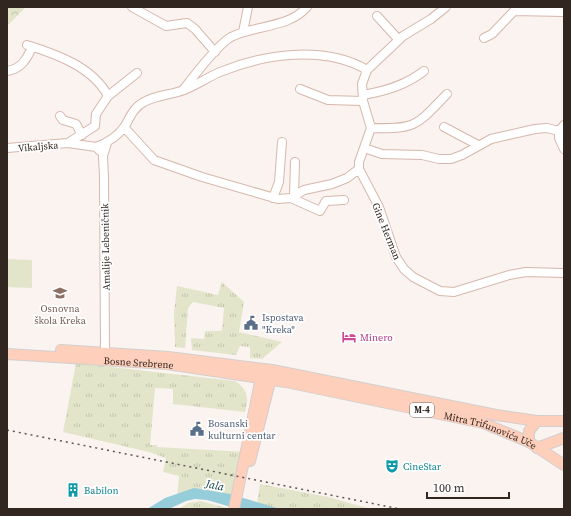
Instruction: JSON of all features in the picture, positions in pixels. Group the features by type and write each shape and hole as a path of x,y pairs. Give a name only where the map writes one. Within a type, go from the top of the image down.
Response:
{"main road":[{"name":"Bosne Srebrene","path":"7,348 168,356 267,374"},
{"name":"Bosne Srebrene","path":"7,354 174,364 267,374"},
{"name":"Mitra Trifunovića Uče","path":"267,374 496,415 537,421 564,421"},
{"name":"Mitra Trifunovića Uče","path":"267,374 468,420 507,432 533,445 564,465"},
{"path":"234,509 242,484 267,374"},
{"path":"537,421 529,431 533,445 564,438"},
{"path":"240,509 242,484"}],"street":[{"path":"132,7 166,26 187,23 195,29 215,52"},
{"path":"243,32 248,7"},
{"path":"182,91 228,38 243,32 287,21 301,13 307,7"},
{"path":"293,197 304,190 332,184 348,178 358,169 358,162 371,128 363,98 362,84 367,70 399,40 431,20 446,7"},
{"path":"554,12 561,7"},
{"path":"484,38 492,34 514,11 564,12"},
{"path":"377,16 399,40"},
{"path":"7,71 15,70 26,60 30,46 78,66 103,87 108,96"},
{"path":"103,156 96,147 107,143 124,127 133,111 143,102 182,91 218,73 261,58 313,54 352,62 367,70"},
{"path":"300,89 328,100 363,98 393,89 414,79 424,71"},
{"name":"Vikaljska","path":"68,143 95,126 96,114 108,96 137,73"},
{"path":"371,128 408,127 419,122 447,94"},
{"path":"60,116 63,120 76,124 82,135"},
{"path":"124,127 154,160 202,177 273,198 293,197 320,210 326,202 344,200"},
{"path":"444,127 478,145"},
{"path":"364,148 382,154 422,155 439,160 451,159 462,156 478,145 491,139 535,129 561,128 559,138 564,149"},
{"path":"273,198 279,182 282,142"},
{"name":"Vikaljska","path":"7,148 68,143 96,147"},
{"name":"Amalije Lebeničnik","path":"105,352 103,156 107,143"},
{"path":"293,197 294,162"},
{"name":"Gine Herman","path":"358,169 379,207 396,258 404,269 413,277 440,290 454,292 488,280 526,272 564,273"}],"green space":[{"path":"7,7 26,7 7,26"},
{"path":"7,259 32,260 32,288 7,287"},
{"path":"222,282 244,302 239,332 282,342 262,359 250,358 250,347 240,346 236,355 192,350 191,338 204,339 205,331 222,331 224,308 193,302 188,308 185,348 175,347 174,313 177,286 218,295"},
{"path":"76,363 235,381 243,387 247,399 245,412 173,404 173,389 155,388 150,445 157,445 157,447 246,452 235,501 207,494 177,498 179,476 163,472 166,458 149,452 63,432"},
{"path":"260,484 328,497 371,509 256,509"},
{"path":"200,501 228,509 179,509 188,503"}],"water":[{"path":"194,488 230,494 280,509 238,509 207,500 195,499 186,501 169,509 147,509 165,498"}],"railway":[{"path":"7,430 400,509"}],"place":[{"name":"Osnovna škola Kreka","path":"60,293"},
{"name":"Ispostava \"Kreka\"","path":"251,323"},
{"name":"Minero","path":"349,337"},
{"name":"Bosanski kulturni centar","path":"197,429"},
{"name":"CineStar","path":"392,466"},
{"name":"Babilon","path":"73,490"}],"water label":[{"name":"Jala","path":"215,485"}]}
